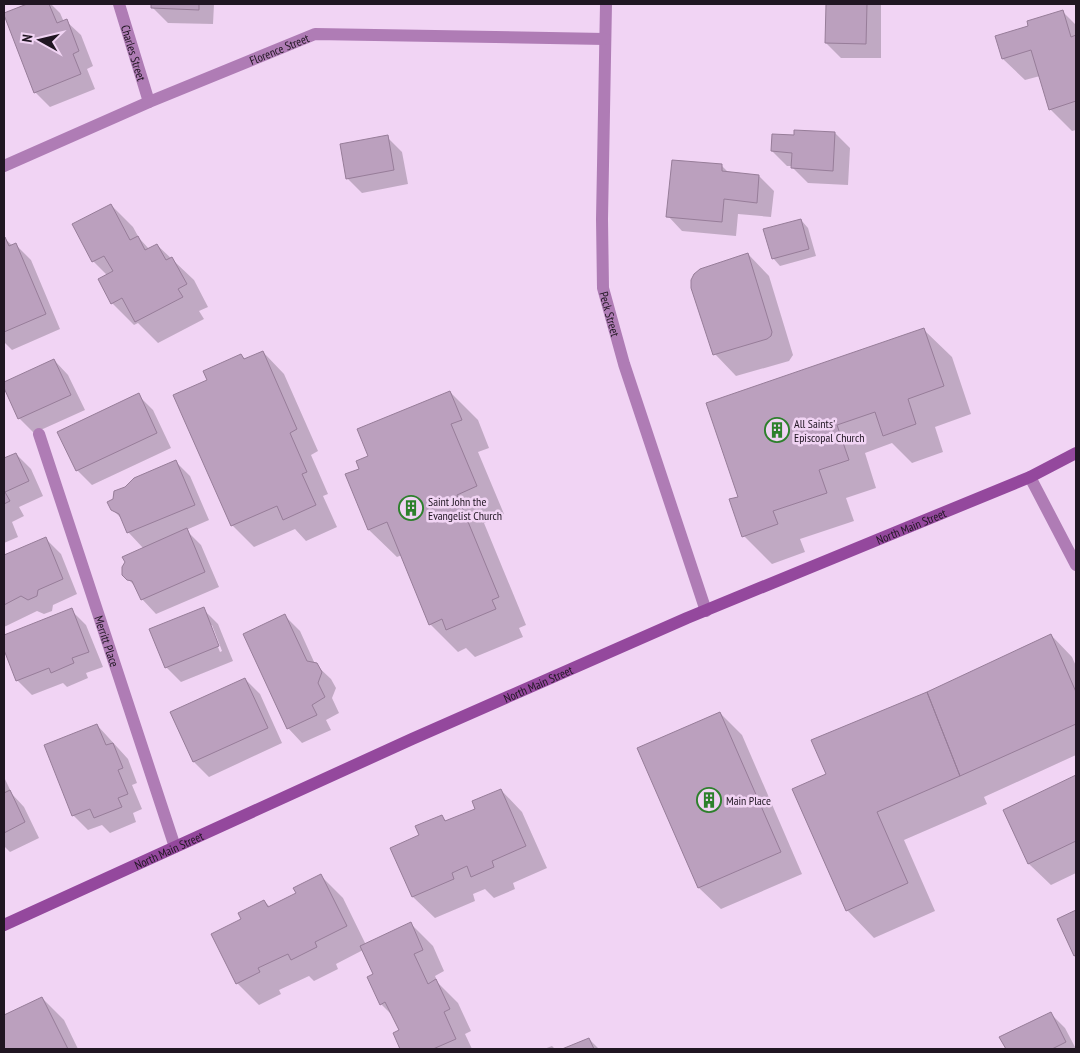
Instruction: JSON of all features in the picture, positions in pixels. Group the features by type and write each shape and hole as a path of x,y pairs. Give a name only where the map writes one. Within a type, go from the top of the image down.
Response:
{"main road":[{"name":"North Main Street","path":"4,925 412,739 706,611 1030,477 1076,454"}],"street":[{"name":"Charles Street","path":"119,4 148,102"},
{"name":"Peck Street","path":"606,4 602,218 603,288 624,364 706,611"},
{"name":"Florence Street","path":"4,166 148,102 315,34 604,39"},
{"name":"Merritt Place","path":"39,434 175,847"},
{"path":"1030,477 1076,565"}],"building":[{"path":"27,4 49,4 57,23 67,19 79,51 73,54 81,74 34,93 4,15 4,13"},
{"path":"151,4 199,4 199,10 151,8"},
{"path":"826,4 867,4 866,44 825,43"},
{"path":"1063,10 1071,37 1076,35 1076,101 1049,110 1031,50 1002,59 995,36 1028,26 1027,21"},
{"path":"794,130 835,132 833,171 791,168 792,153 771,151 772,134 794,135"},
{"path":"388,135 394,170 346,179 340,144"},
{"path":"672,160 722,164 722,171 759,175 757,203 724,199 722,222 666,217"},
{"path":"111,204 130,240 138,236 145,250 157,244 166,260 172,257 187,284 178,289 183,297 135,322 122,298 111,304 98,279 113,271 104,256 92,262 72,224"},
{"path":"801,219 809,249 772,259 763,229"},
{"path":"4,238 9,246 16,243 46,314 4,332"},
{"path":"748,253 772,332 771,336 767,339 713,355 691,288 691,280 700,269"},
{"name":"All Saints' Episcopal Church","path":"924,328 944,386 908,399 916,424 883,436 875,412 837,425 849,460 819,470 827,493 773,511 778,524 742,537 729,499 738,497 706,403"},
{"path":"263,351 297,429 290,433 307,472 302,474 316,505 283,520 277,506 231,526 173,395 207,380 203,371 241,354 244,359"},
{"path":"54,359 71,395 18,419 4,388 4,382"},
{"name":"Saint John the Evangelist Church","path":"450,391 462,420 451,424 477,486 457,495 499,597 492,600 496,609 446,630 442,619 429,625 387,522 368,530 345,474 359,469 356,461 368,456 357,429"},
{"path":"139,393 157,433 76,471 57,432"},
{"path":"16,453 29,481 5,492 10,501 4,504 4,458"},
{"path":"176,460 195,505 127,533 119,514 111,510 107,502 113,499 114,491 125,487 134,478"},
{"path":"187,528 205,572 141,600 132,581 127,580 122,575 122,567 125,562 122,557"},
{"path":"46,537 63,579 38,590 37,596 28,600 21,596 4,605 4,555"},
{"path":"204,607 219,646 165,668 149,629"},
{"path":"72,608 89,652 72,658 74,663 51,673 49,668 16,681 4,650 4,635"},
{"path":"285,614 307,661 317,663 322,672 318,683 325,697 312,705 317,715 287,729 243,634"},
{"path":"1051,634 1076,692 1076,724 960,776 927,692"},
{"path":"245,678 268,728 193,762 170,712"},
{"path":"927,692 960,776 877,812 908,883 846,911 792,789 826,774 811,740"},
{"name":"Main Place","path":"720,712 781,852 698,888 637,748"},
{"path":"97,724 106,745 113,743 123,768 118,770 128,794 118,798 122,807 94,818 90,809 72,816 44,745"},
{"path":"1076,775 1076,841 1028,864 1003,810"},
{"path":"501,789 526,846 492,861 494,867 471,877 467,866 452,873 454,879 412,897 390,848 419,835 415,826 442,815 445,821 475,809 472,801"},
{"path":"10,790 25,822 4,833 4,793"},
{"path":"321,874 347,926 315,942 317,947 291,960 288,954 258,968 260,972 236,984 211,934 241,919 238,913 264,900 268,907 296,893 293,888"},
{"path":"1076,910 1076,955 1074,956 1057,919"},
{"path":"411,922 423,950 414,954 428,984 436,979 450,1009 444,1012 456,1039 433,1049 400,1049 393,1033 399,1030 385,1002 380,1005 367,977 373,974 360,946"},
{"path":"42,997 68,1049 4,1049 4,1015"},
{"path":"1051,1012 1066,1042 1052,1049 1006,1049 999,1037"},
{"path":"589,1038 594,1049 562,1049"}],"place":[{"name":"All Saints' Episcopal Church","path":"777,430"},
{"name":"Saint John the Evangelist Church","path":"411,508"},
{"name":"Main Place","path":"709,800"}]}
